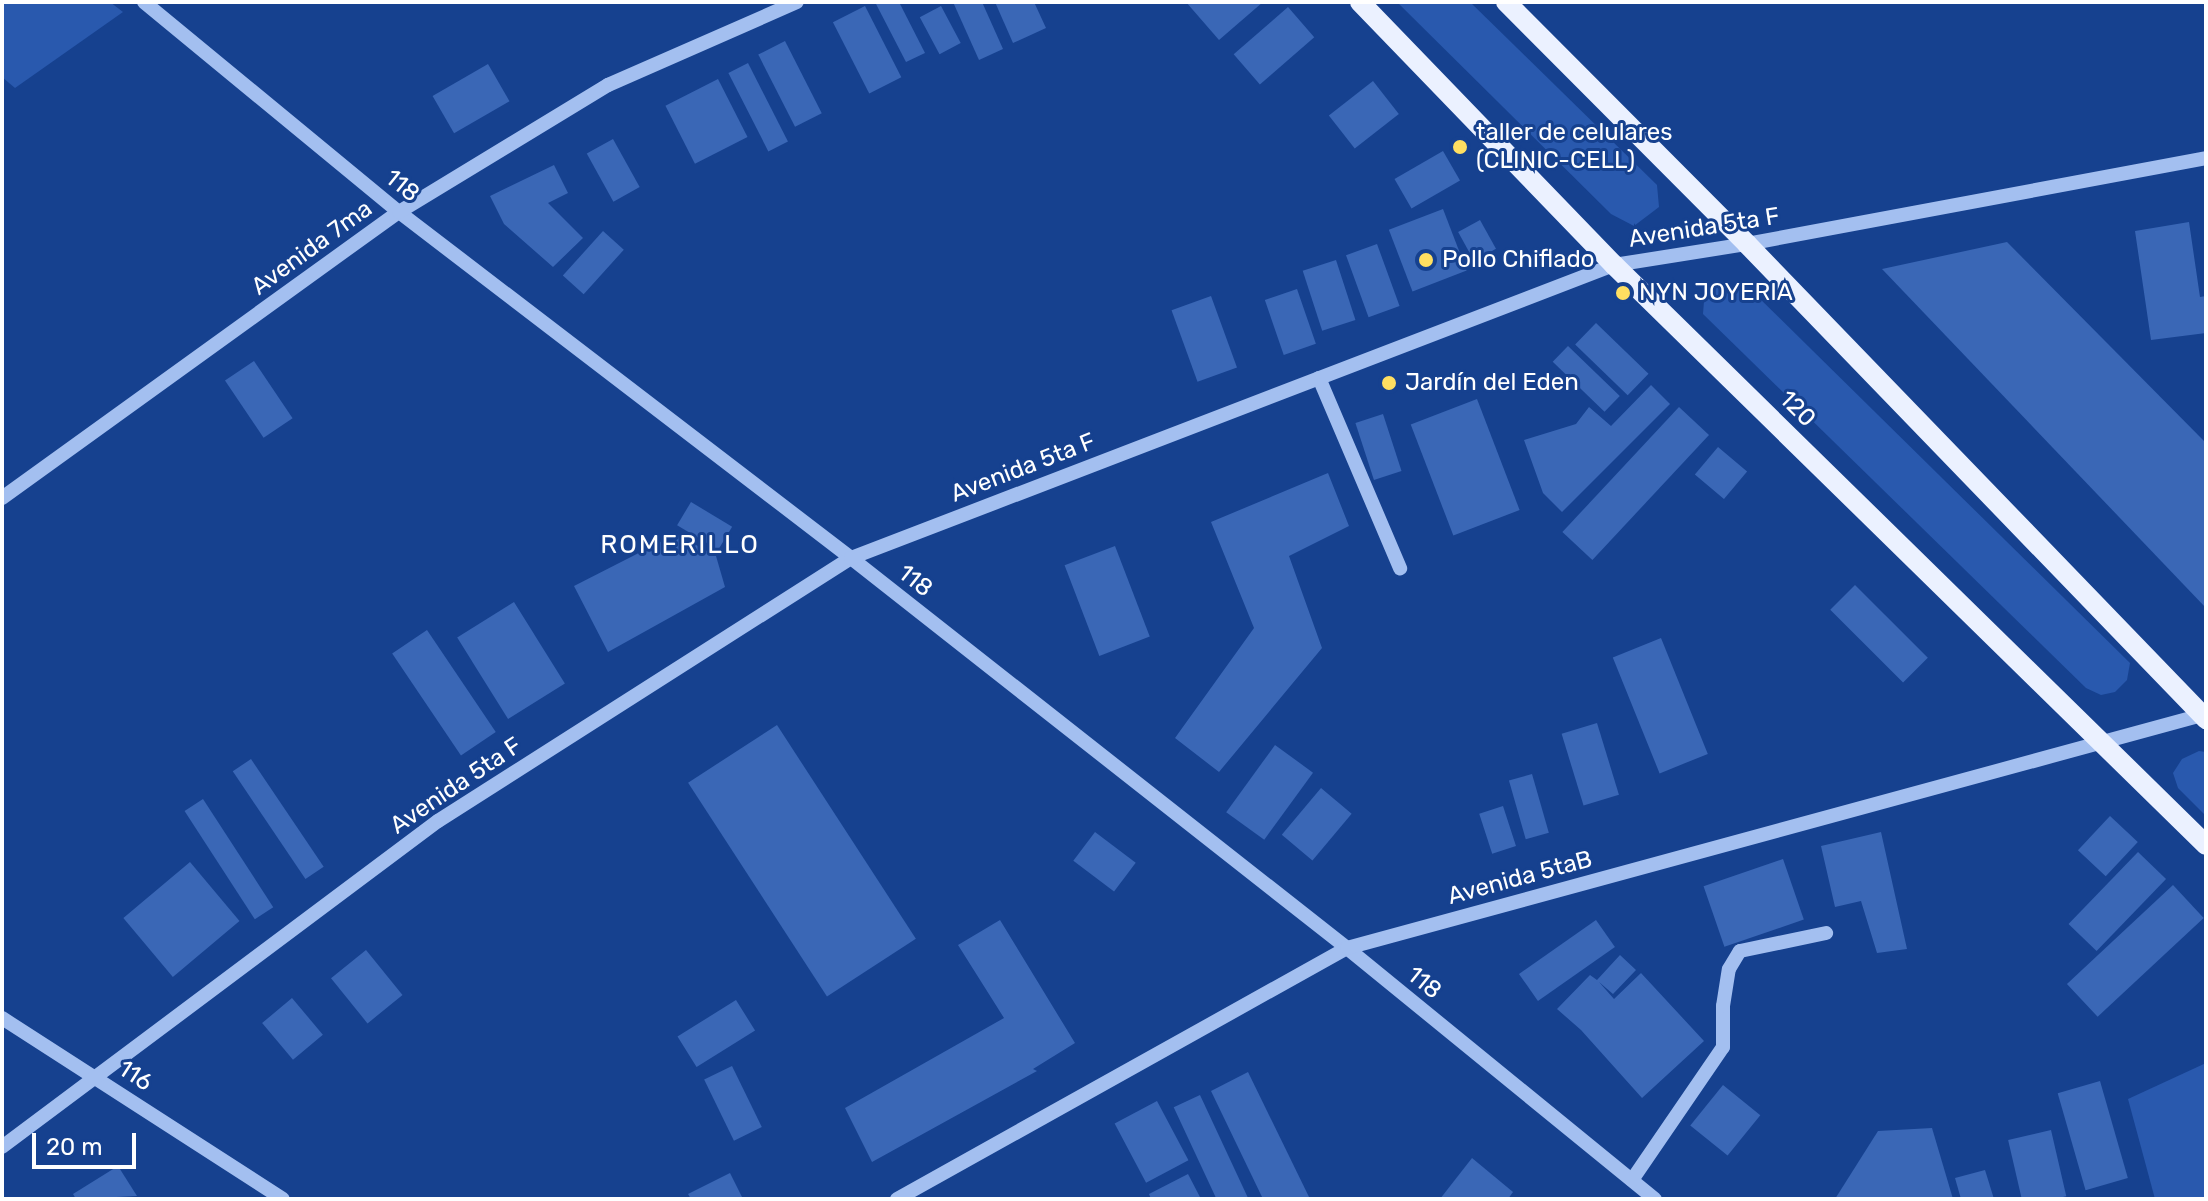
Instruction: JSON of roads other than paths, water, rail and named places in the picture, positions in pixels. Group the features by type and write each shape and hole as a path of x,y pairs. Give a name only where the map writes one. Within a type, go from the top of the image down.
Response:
{"main road":[{"name":"120","path":"1360,2 1614,265 2206,845"},
{"path":"1506,2 1747,244 2205,716"}],"street":[{"name":"118","path":"144,2 399,212 851,558 1347,948 1655,1199"},
{"name":"Avenida 7ma","path":"2,498 399,212 608,85 797,2"},
{"name":"Avenida 5ta F","path":"2,1147 438,821 851,558 1614,265 1747,244 2206,158"},
{"path":"1319,378 1400,568"},
{"name":"Avenida 5taB","path":"897,1199 1347,948 2205,716"},
{"path":"1632,1180 1723,1047 1723,1006 1729,969 1740,951 1826,933"},
{"name":"116","path":"2,1018 283,1199"}],"place":[{"name":"taller de celulares (CLINIC-CELL)","path":"1460,147"},
{"name":"Pollo Chiflado","path":"1426,260"},
{"name":"NYN JOYERIA","path":"1623,293"},
{"name":"Jardín del Eden","path":"1389,383"}],"district":[{"name":"ROMERILLO","path":"680,545"}]}
